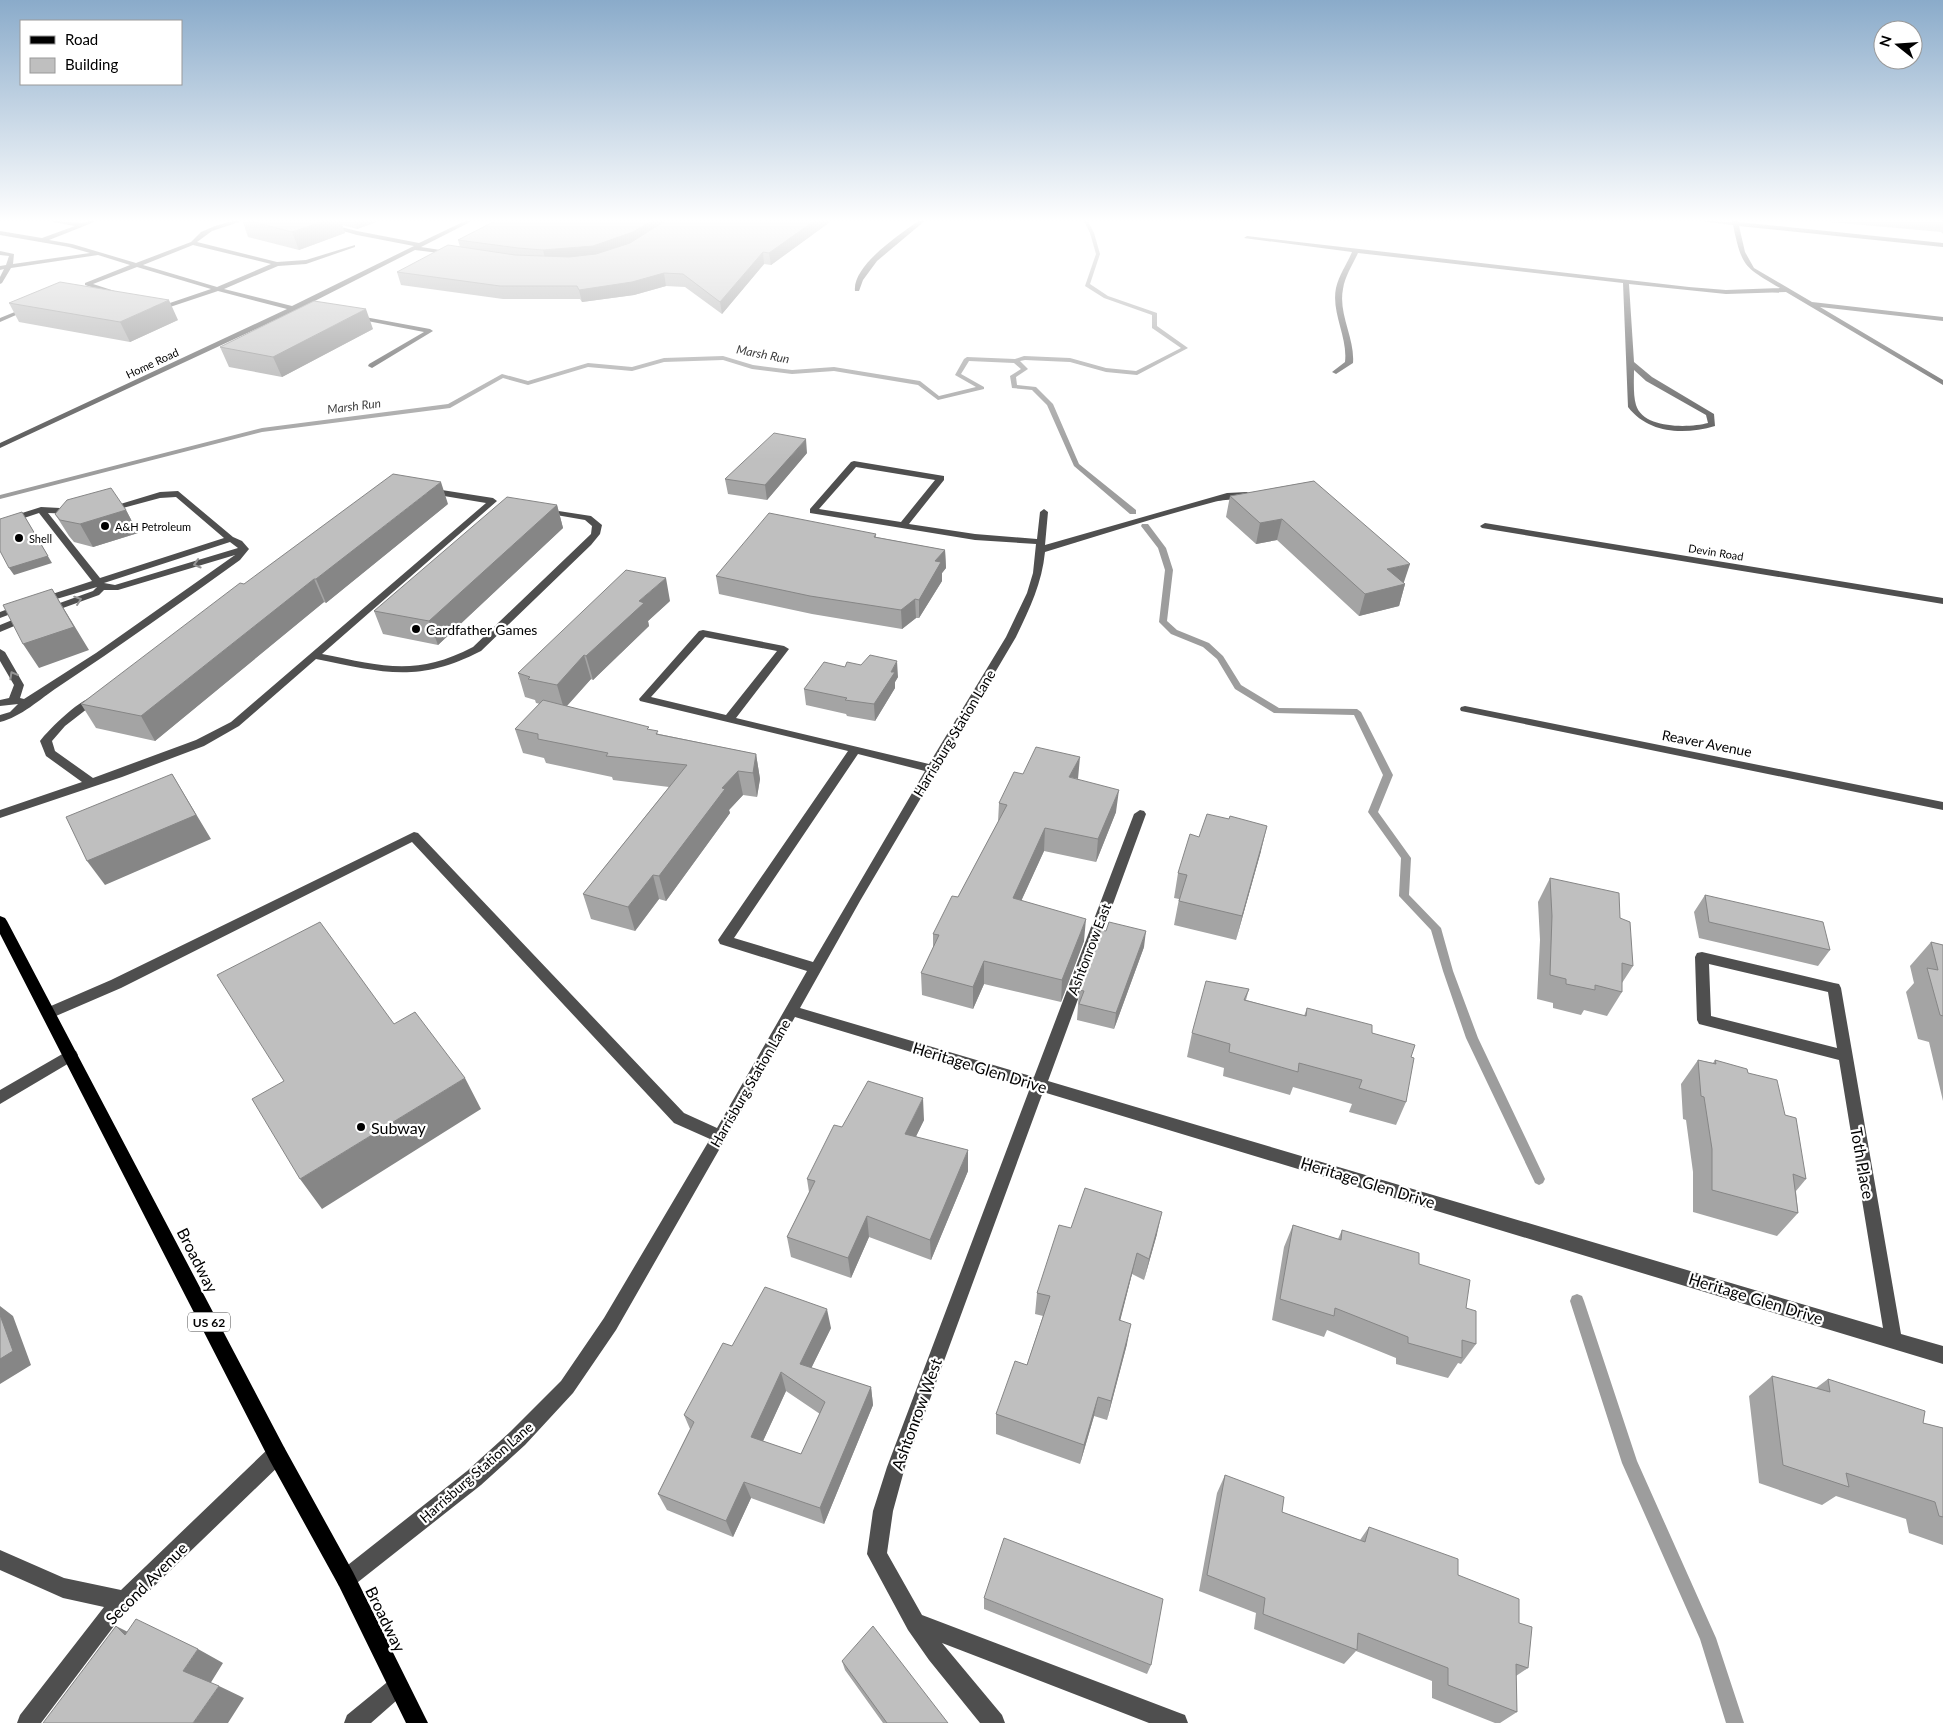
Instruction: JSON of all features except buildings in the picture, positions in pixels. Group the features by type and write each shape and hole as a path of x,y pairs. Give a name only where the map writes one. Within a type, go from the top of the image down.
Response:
{"main road":[{"name":"Broadway","path":"0,920 277,1454 346,1578 417,1723"}],"street":[{"path":"135,299 161,308 187,299"},
{"path":"257,299 310,312"},
{"name":"Home Road","path":"0,446 236,337 311,299"},
{"path":"1336,372 1349,363 1351,352 1340,314 1339,299"},
{"path":"1627,299 1632,364 1632,407 1638,415 1648,422 1665,427 1684,430 1701,428 1712,424 1710,414 1650,379 1632,364"},
{"path":"1800,299 1943,383"},
{"path":"1808,304 1943,319"},
{"path":"0,320 35,306"},
{"path":"350,316 430,331 372,366"},
{"path":"903,526 941,478 854,464 813,511 903,526 1040,546 1227,496 1260,495"},
{"path":"0,814 200,744 235,724 498,502 418,489"},
{"path":"0,523 41,510 92,512 160,495 178,494 230,539 239,543 244,550"},
{"path":"314,656 406,671 433,668 458,660 477,649 588,543 595,534 597,525 588,518 531,508"},
{"path":"41,510 100,584 115,588 244,550"},
{"name":"Harrisburg Station Lane","path":"346,1578 474,1478 518,1438 567,1386 610,1324 932,769 1011,638 1024,611 1038,573 1044,512"},
{"name":"Devin Road","path":"1486,526 1943,601"},
{"path":"0,614 100,584 230,539"},
{"path":"0,719 14,714 26,703 100,655 237,558 244,550"},
{"path":"0,629 8,624 89,597 96,593 100,584"},
{"path":"728,720 784,648 703,633 644,699 728,720 932,769"},
{"path":"0,652 19,685 14,700"},
{"path":"91,783 50,753 46,741 61,724 101,694"},
{"path":"0,703 14,700 26,703"},
{"name":"Reaver Avenue","path":"1465,709 1943,806"},
{"path":"816,968 725,940 855,750"},
{"name":"Ashtonrow East","path":"1038,1084 1140,814"},
{"path":"49,1013 116,984 414,836 678,1118 720,1136"},
{"name":"Toth Place","path":"1845,1056 1704,1020 1702,957 1834,988 1893,1339"},
{"name":"Heritage Glen Drive","path":"792,1011 1943,1355"},
{"path":"0,1098 71,1055"},
{"name":"Ashtonrow West","path":"994,1723 936,1653 916,1623 877,1554 883,1510 899,1458 1038,1084"},
{"name":"Second Avenue","path":"28,1723 110,1615 277,1454"},
{"path":"0,1560 62,1588 126,1600"},
{"path":"916,1623 1177,1723"},
{"path":"355,1723 398,1686"}],"waterway":[{"name":"Marsh Run","path":"1016,361 1024,358 1070,360 1106,370 1137,373 1185,348 1154,327 1155,314 1113,299"},
{"name":"Marsh Run","path":"0,497 262,430 450,406 502,376 528,383 588,365 632,369 664,360 723,358 752,367 792,372 834,369 920,383 938,398 982,388 958,375 967,359 1016,361"},
{"path":"1016,361 1025,369 1013,376 1014,387 1034,388 1050,404 1076,465 1133,512"},
{"path":"1145,526 1162,548 1169,570 1163,622 1174,632 1206,645 1220,658 1238,687 1277,711 1357,712 1388,775 1373,812 1406,858 1404,896 1436,928 1448,971 1472,1038 1539,1179"},
{"path":"1577,1301 1630,1463 1708,1638 1735,1723"}],"place":[{"name":"A&H Petroleum","path":"105,526"},
{"name":"Shell","path":"19,538"},
{"name":"Cardfather Games","path":"416,629"},
{"name":"Subway","path":"361,1127"}]}
